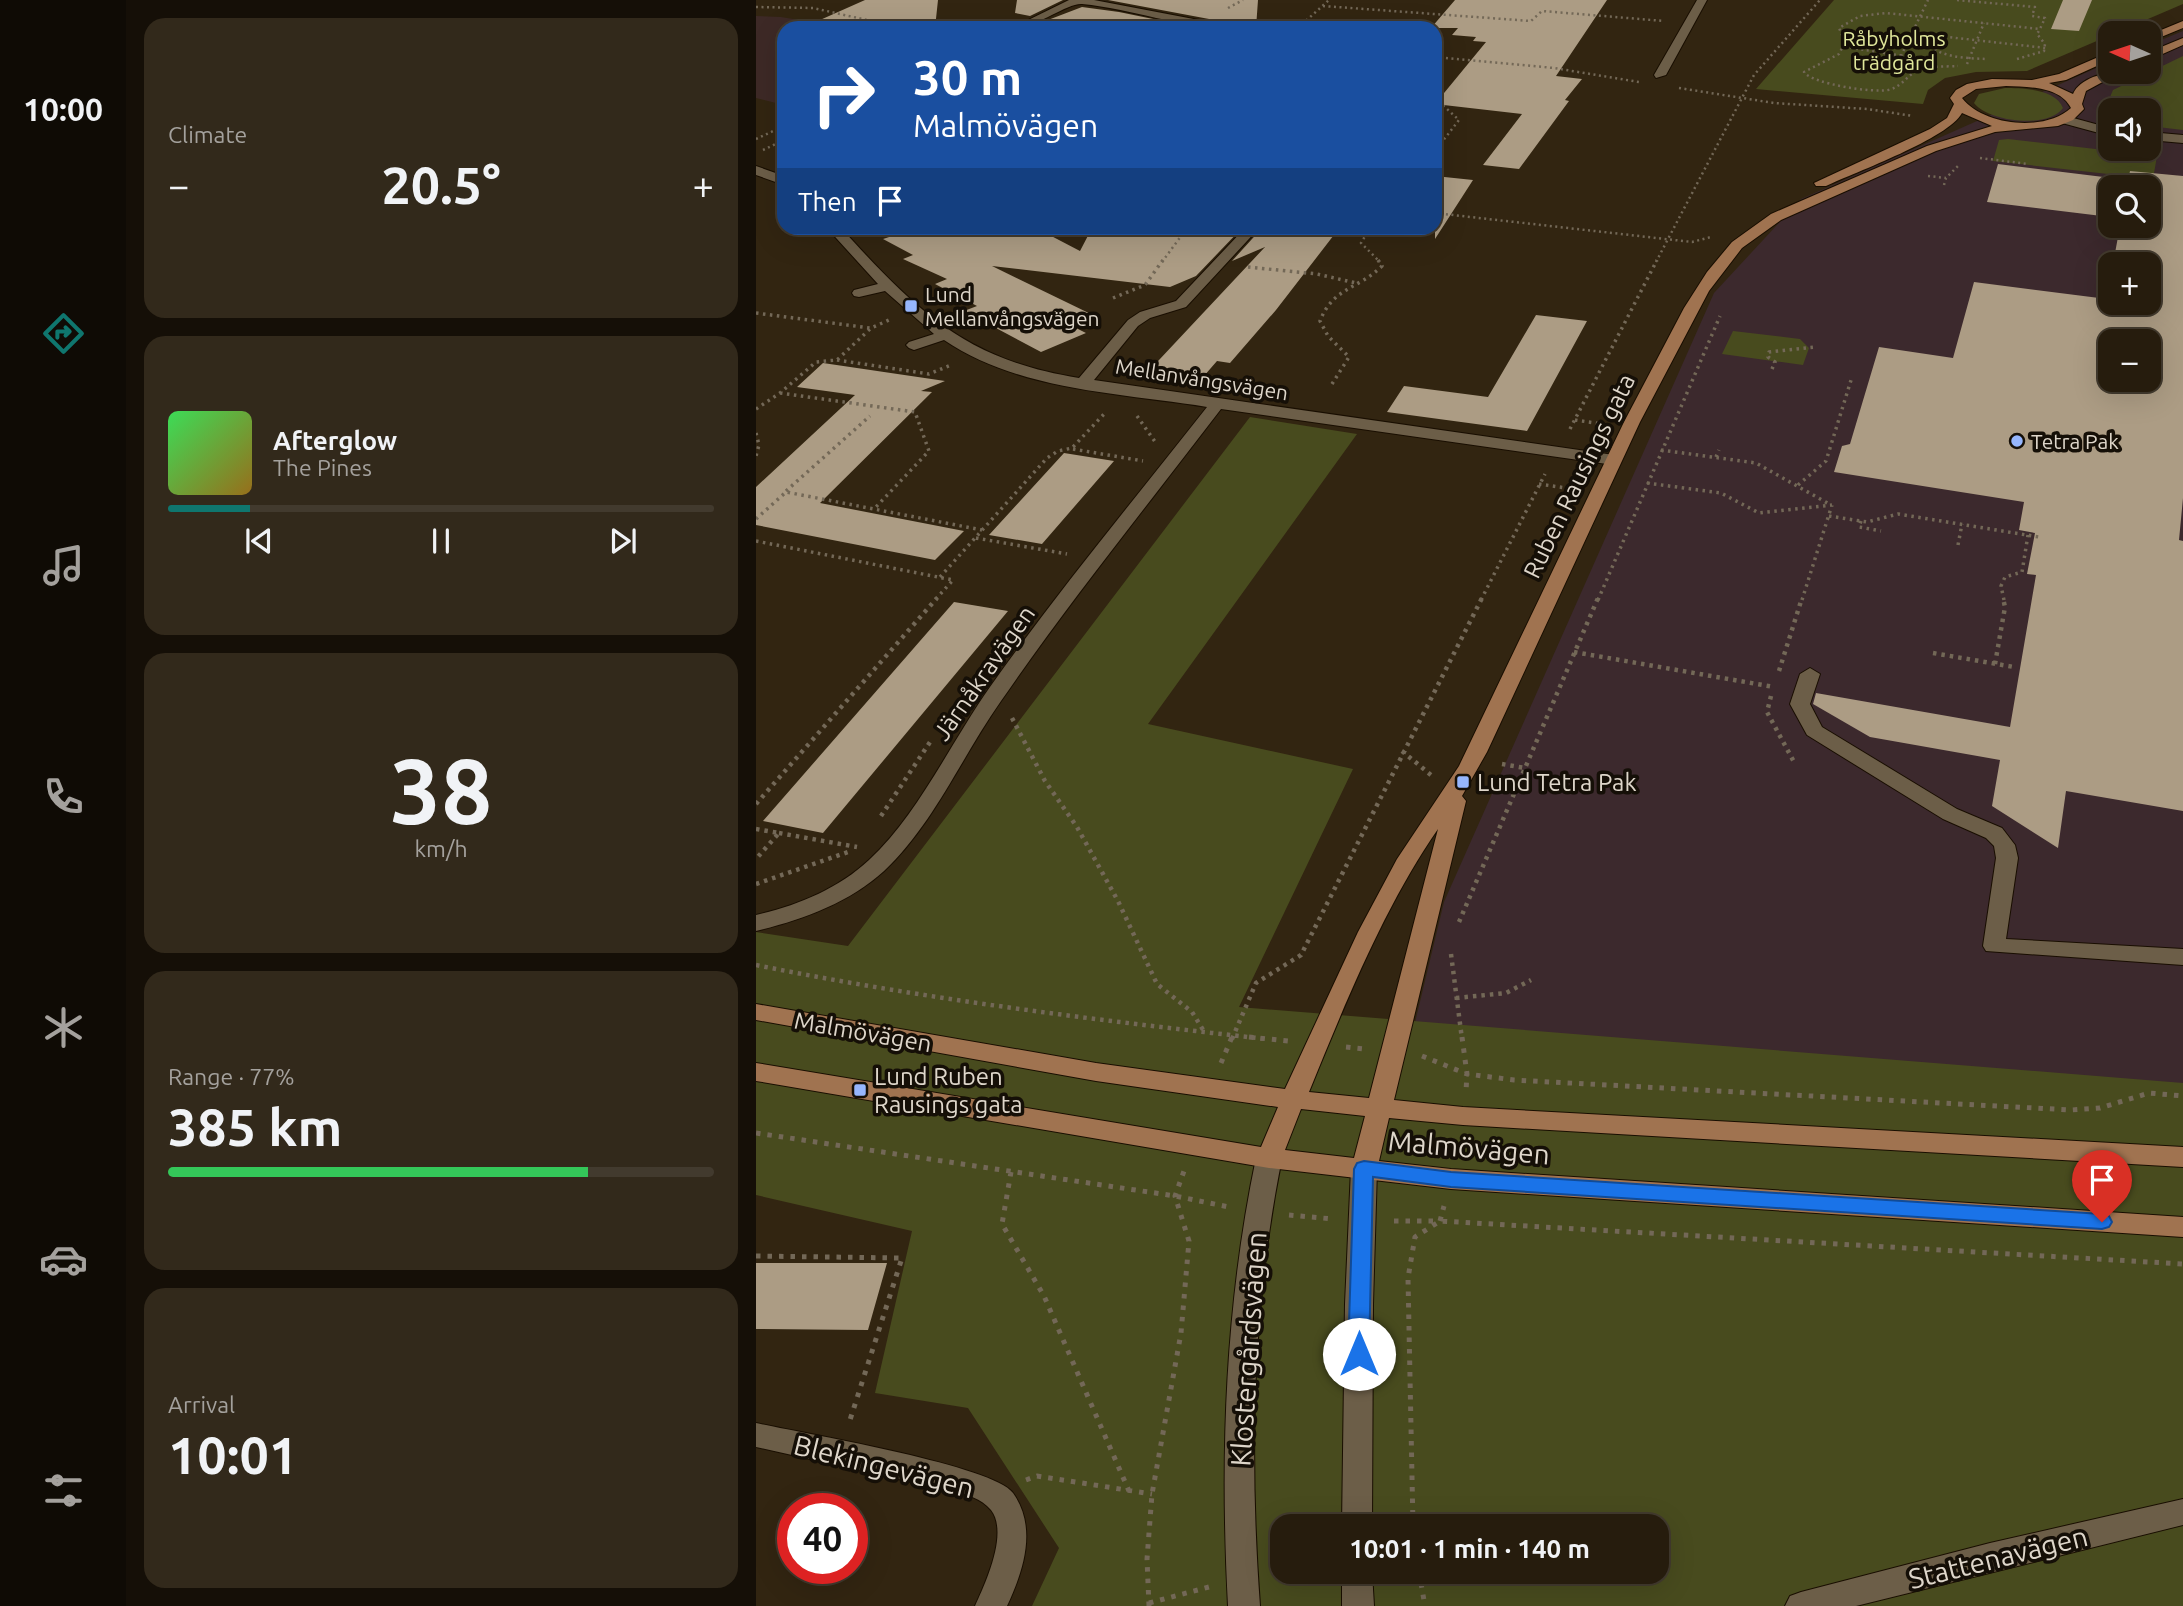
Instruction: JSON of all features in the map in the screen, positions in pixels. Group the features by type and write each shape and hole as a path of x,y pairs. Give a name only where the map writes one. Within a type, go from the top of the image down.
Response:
{"main road":[{"path":"2161,34 2183,24"},
{"path":"2161,51 2183,41"},
{"name":"Ruben Rausings gata","path":"2066,120 2045,125 1987,121 1959,106 1956,98 1960,92 1971,86 1986,83 2026,83 2062,77 2098,61"},
{"path":"2066,120 2078,109 2076,103 2081,89 2098,80"},
{"name":"Ruben Rausings gata","path":"2026,83 2058,90 2076,103"},
{"name":"Ruben Rausings gata","path":"1293,1099 1360,952 1410,856 1460,786 1614,460 1686,316 1710,276 1737,246 1780,213 1801,192 1934,132 1952,120 1959,106"},
{"name":"Ruben Rausings gata","path":"1780,213 1820,199 1971,133 2018,125"},
{"name":"Ruben Rausings gata","path":"1379,1108 1460,786"},
{"name":"Malmövägen","path":"756,1012 996,1055 1211,1089 1379,1108 1477,1117 2183,1157"},
{"name":"Malmövägen","path":"756,1072 1269,1158 1451,1179 2183,1227"},
{"name":"Klostergårdsvägen","path":"1269,1158 1293,1099"},
{"path":"1364,1169 1379,1108"}],"street":[{"path":"1033,21 1077,0 1188,21"},
{"path":"1660,75 1703,0"},
{"path":"2066,120 2098,129"},
{"path":"2161,137 2183,139"},
{"path":"756,170 777,178"},
{"name":"Mellanvångsvägen","path":"841,235 927,321 945,335 996,363 1084,382 1217,404 1614,460"},
{"path":"1084,382 1133,323 1145,315 1181,304 1246,235"},
{"path":"859,293 891,285"},
{"path":"914,345 945,335"},
{"name":"Järnåkravägen","path":"756,923 790,915 834,894 875,867 914,820 995,696 1217,404"},
{"path":"1810,674 1800,704 1814,731 1950,814 1994,833 2004,845 2007,858 1994,946 2183,957"},
{"name":"Klostergårdsvägen","path":"1244,1606 1239,1475 1241,1380 1256,1212 1269,1158"},
{"path":"1357,1514 1359,1304 1364,1169"},
{"name":"Blekingevägen","path":"756,1435 944,1476 992,1492 1009,1516 1012,1549 1006,1577 991,1606"},
{"name":"Stattenavägen","path":"1807,1605 1990,1557 2183,1512"},
{"path":"1357,1584 1358,1606"}],"path":[{"path":"1306,21 1329,0"},
{"path":"1231,1036 1256,983 1301,955 1402,751 1741,96 1754,75 1820,0"},
{"path":"1901,56 1928,0"},
{"path":"1956,0 2035,8 2032,16 2045,18 2037,34 2046,48"},
{"path":"756,6 820,9 872,21"},
{"path":"1323,6 1531,21 1542,11 1689,23"},
{"path":"1846,47 1839,29 1860,16 1886,13 2040,29"},
{"path":"1928,68 1917,58 1846,47 1835,57 1809,66 1804,72 1806,76 1859,89 1887,90 1903,84 1912,72 1962,65 1970,58 1984,23"},
{"path":"1912,33 2046,48"},
{"path":"1919,34 1925,44 1937,50 1987,59"},
{"path":"1861,49 1864,43 1874,41 1907,44"},
{"path":"2008,59 2038,54 2046,48"},
{"path":"1442,58 1554,68 1648,84"},
{"path":"1675,87 1796,105 1867,109 1916,117"},
{"path":"1442,104 1459,120 1442,142"},
{"path":"756,139 777,129"},
{"path":"756,153 777,143"},
{"path":"1944,185 1946,178 1966,157"},
{"path":"1979,158 2028,164"},
{"path":"1926,176 1946,178"},
{"path":"1442,214 1692,242 1718,234"},
{"path":"1113,298 1145,285 1182,235"},
{"path":"1332,384 1349,357 1342,346 1328,336 1320,321 1324,305 1337,293 1374,276 1382,266 1376,256 1361,243 1366,235"},
{"path":"1220,264 1306,274 1331,274 1356,283"},
{"path":"1453,934 1724,307"},
{"path":"756,313 871,328"},
{"path":"837,360 871,328 891,320"},
{"path":"1772,369 1775,362 1768,357 1769,352 1816,347"},
{"path":"756,409 780,393 816,362 837,360 929,374 951,365"},
{"path":"1798,485 1826,461 1852,376"},
{"path":"780,393 915,412 929,451 874,509"},
{"path":"1072,448 1109,409"},
{"path":"1137,415 1159,447"},
{"path":"756,519 870,416"},
{"path":"756,433 759,445 756,456"},
{"path":"940,578 1047,457 1072,448 1147,461"},
{"path":"1661,450 1756,463 1832,505"},
{"path":"1716,457 1719,450"},
{"path":"1647,482 1728,495 1759,513 1832,505"},
{"path":"1700,499 1704,491"},
{"path":"786,492 983,530"},
{"path":"1778,673 1832,505"},
{"path":"1829,516 1861,521 1898,514 2039,537"},
{"path":"1861,521 1859,527 1881,531"},
{"path":"1958,545 1962,524"},
{"path":"1995,664 2005,607 2001,586 2005,577 2022,572 2028,535"},
{"path":"975,538 1071,555"},
{"path":"756,541 953,580 756,804"},
{"path":"1574,652 1774,687"},
{"path":"1933,653 2014,667"},
{"path":"995,696 1017,724 1045,781 1118,901 1157,984 1192,1012 1206,1034"},
{"path":"1402,751 1436,778"},
{"path":"1502,764 1525,768"},
{"path":"756,829 859,848"},
{"path":"756,859 779,833"},
{"path":"1450,951 1467,1074"},
{"path":"756,965 839,982 1206,1034 1392,1051 1422,1056 1467,1074 1559,1084 2071,1110 2100,1108 2149,1093 2183,1096"},
{"path":"1456,998 1506,993 1531,980"},
{"path":"756,1133 1175,1196 1189,1241 1181,1333 1152,1494 1147,1559 1149,1606"},
{"path":"1011,1172 1002,1224 1028,1261 1050,1306 1129,1490"},
{"path":"1413,1514 1408,1278 1415,1237 1440,1221 2183,1264"},
{"path":"756,1256 902,1258 839,1454"},
{"path":"992,1492 1037,1476 1152,1494"},
{"path":"1421,1584 1425,1606"}],"shaded area":[{"path":"756,16 805,21 777,21 777,103 756,98"},
{"path":"2183,31 2183,1090 1413,1031 1444,902 1714,293 1801,199 2098,67 2098,84 2161,84 2161,40"}],"green space":[{"name":"Råbyholms trädgård","path":"1834,0 2183,0 2183,4 2143,21 2098,21 2098,41 2027,71 1976,72 1945,78 1928,90 1923,104 1756,89"},
{"path":"2183,56 2183,130 2161,127 2161,98 2110,98 2113,90 2125,84 2161,84 2161,67"},
{"path":"2005,88 2046,93 2054,97 2063,108 2055,115 2032,121 1992,115 1974,103 1979,94"},
{"path":"1999,140 2098,149 2098,161 2156,161 2154,175 2117,175 1993,161"},
{"path":"1733,331 1800,339 1809,348 1803,365 1722,354"},
{"path":"1250,417 1357,434 1148,724 1353,769 1239,1007 2183,1083 2183,1606 1032,1606 1059,1548 968,1408 875,1393 912,1231 756,1195 756,932 848,946"}],"building":[{"path":"865,0 938,0 936,21 818,21"},
{"path":"1017,0 1063,0 1030,16 1015,13"},
{"path":"1108,0 1258,0 1256,21 1220,21"},
{"path":"1455,0 1607,0 1556,76 1582,79 1519,169 1483,165 1522,114 1442,105 1442,95 1486,42 1473,41 1476,37 1452,35 1458,28 1442,28 1442,21 1437,21"},
{"path":"2063,0 2092,0 2079,31 2051,29"},
{"path":"1082,7 1163,21 1053,21 1048,20"},
{"name":"Tetra Pak","path":"1998,164 2098,176 2098,216 1987,202"},
{"name":"Tetra Pak","path":"2130,171 2183,176 2183,498 2179,540 2183,541 2183,811 2066,791 2058,848 1992,806 2000,760 1870,737 1813,704 1816,693 2010,727 2036,575 2027,574 2035,533 2019,530 2024,502 1834,472 1842,446 1850,444 1879,347 1953,358 1974,282 2098,298 2098,315 2161,315 2161,252 2115,252 2118,238 2161,238 2161,175 2129,175"},
{"path":"1442,177 1473,180 1442,228"},
{"path":"895,235 1049,235 1080,251 1088,235 1235,235 1196,276 1170,287 992,266 1097,317 1074,327 1086,333 1041,352 964,311 977,306 935,284 947,279 903,259 913,255 883,239"},
{"path":"1256,235 1334,235 1276,310 1230,363 1217,361 1197,384 1144,376 1265,247 1232,261"},
{"path":"1536,315 1587,321 1527,431 1387,412 1404,386 1488,397"},
{"path":"823,363 945,381 921,391 932,392 820,503 964,531 935,560 756,525 756,487 855,395 797,387"},
{"path":"1064,453 1114,461 1042,544 989,535"},
{"path":"954,602 1008,611 823,833 763,821"},
{"path":"756,1263 887,1263 868,1330 756,1329"}],"place":[{"name":"Lund Mellanvångsvägen","path":"911,306"},
{"name":"Tetra Pak","path":"2017,441"},
{"name":"Lund Tetra Pak","path":"1463,782"},
{"name":"Lund Ruben Rausings gata","path":"860,1090"}],"route":[{"path":"1359,1354 1364,1169 1451,1179 2102,1222"}]}
